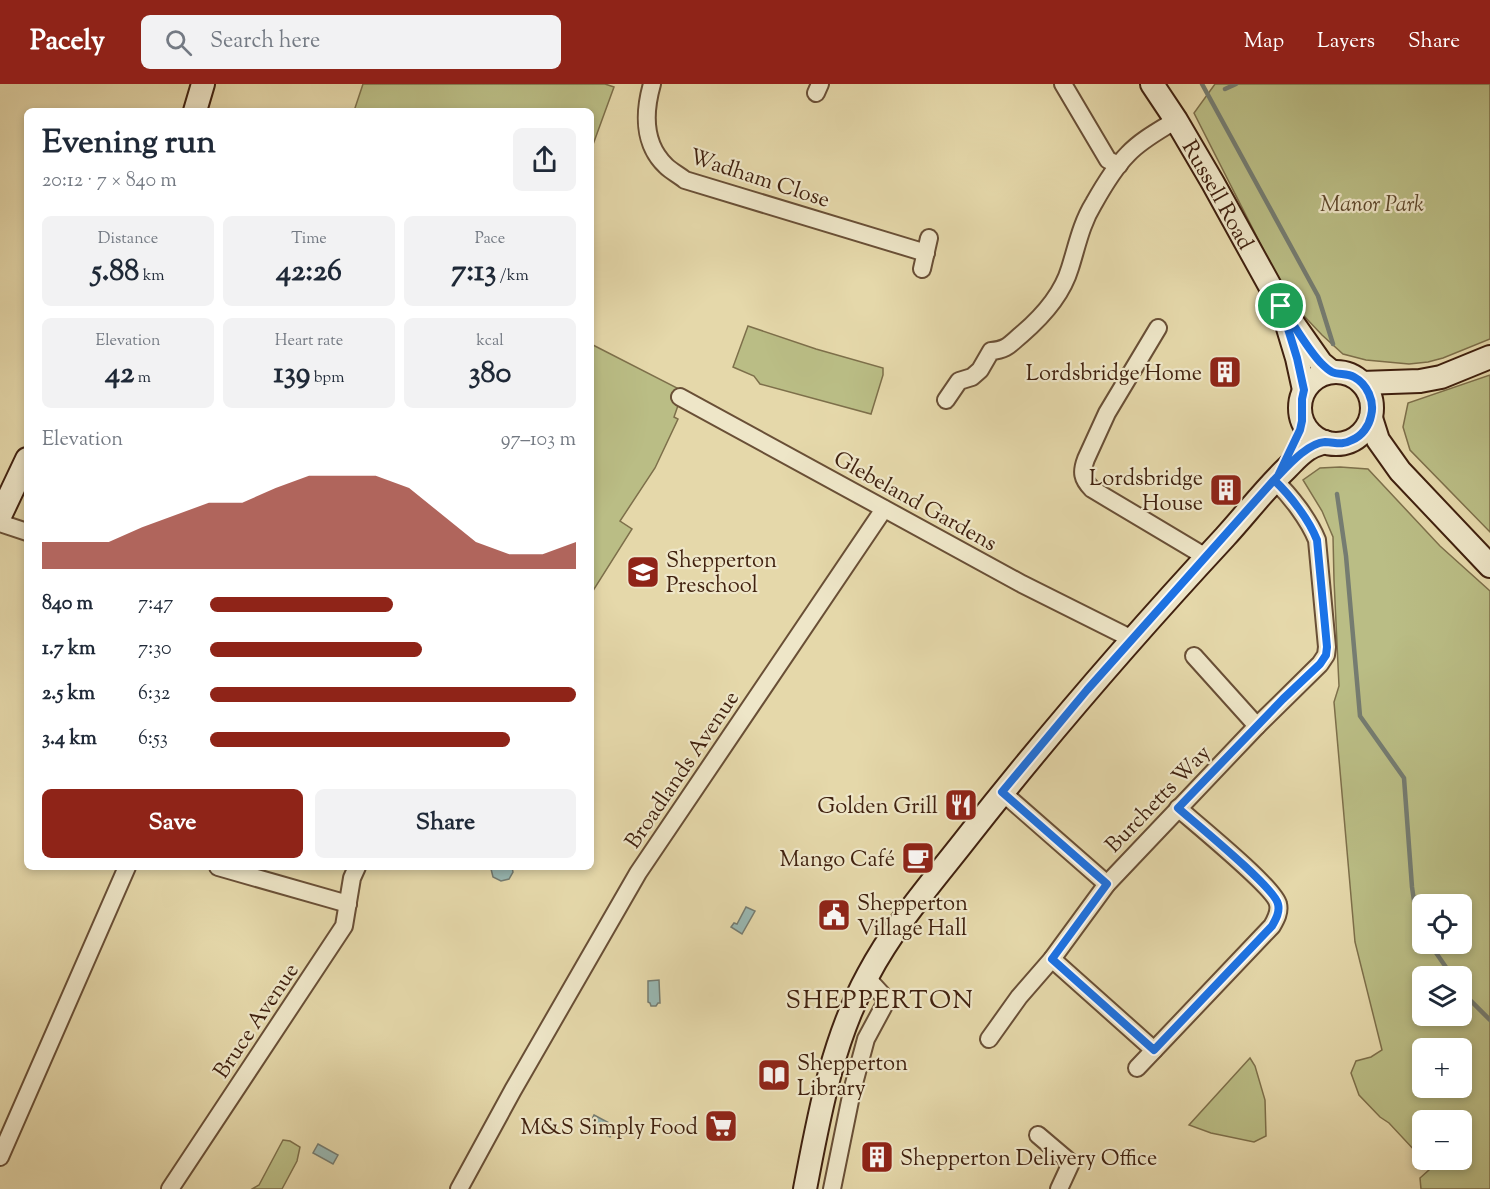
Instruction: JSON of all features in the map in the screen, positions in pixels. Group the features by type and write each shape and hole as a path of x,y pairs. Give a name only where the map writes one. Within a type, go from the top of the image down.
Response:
{"main road":[{"path":"196,108 203,84"},
{"name":"Russell Road","path":"1152,84 1213,183 1281,306 1321,363 1332,372"},
{"name":"Russell Road","path":"1281,306 1304,390"},
{"path":"1362,383 1420,381 1441,377 1490,357"},
{"path":"1276,478 1300,430 1304,390 1321,375 1332,372 1345,373 1362,383 1368,392 1378,440 1400,471 1490,566"},
{"path":"1302,421 1315,437 1325,442 1334,444 1351,441 1367,428 1372,411 1384,395 1403,382"},
{"path":"1351,441 1370,449 1400,471"},
{"path":"805,1189 831,1068 846,1023 866,977 884,946 1002,792 1132,639 1276,478 1305,450 1325,442"},
{"path":"0,516 24,465"}],"street":[{"name":"Wadham Close","path":"652,84 647,101 646,124 652,148 665,165 685,180 926,253"},
{"path":"1063,84 1108,160 1119,165"},
{"path":"946,400 959,381 972,377 980,370 991,351 1003,350 1037,321 1052,303 1064,284 1092,205 1119,165 1138,145 1176,120"},
{"path":"1158,328 1107,412 1086,459 1082,475 1092,489 1206,557"},
{"name":"Glebeland Gardens","path":"680,397 1022,584 1132,639"},
{"name":"Burchetts Way","path":"989,1039 1107,884 1257,726 1320,664 1326,655 1317,540 1314,531 1276,478"},
{"name":"Broadlands Avenue","path":"459,1189 638,873 884,509"},
{"path":"0,523 24,531"},
{"path":"1194,656 1257,726"},
{"path":"1002,792 1107,884"},
{"path":"1137,1068 1272,926 1278,916 1278,903 1266,886 1178,808"},
{"path":"0,1157 126,870"},
{"path":"229,870 348,904"},
{"name":"Bruce Avenue","path":"170,1189 344,926 352,878 356,870"},
{"path":"1052,959 1154,1050"},
{"path":"832,1189 852,1091 866,1039 887,1000 866,977"},
{"path":"1038,1135 1071,1163 1059,1189"}],"green space":[{"path":"363,84 605,84 614,87 594,142 594,108 355,108"},
{"name":"Manor Park","path":"1215,84 1490,84 1490,339 1443,358 1409,364 1366,360 1343,354 1322,335 1289,300 1194,113"},
{"path":"748,326 883,368 871,414 760,384 754,376 733,367"},
{"path":"594,346 683,391 674,417 678,419 655,468 620,521 632,529 594,589"},
{"path":"1490,375 1490,532 1410,450 1403,427 1408,403"},
{"path":"1320,468 1368,469 1440,546 1490,591 1490,1189 1421,1189 1420,1178 1429,1170 1472,1170 1472,1110 1412,1110 1412,1148 1359,1095 1351,1073 1356,1061 1371,1057 1382,1050 1355,942 1334,702 1339,686 1333,537 1322,511 1303,480"},
{"path":"1250,1058 1255,1066 1265,1100 1266,1136 1254,1142 1211,1133 1189,1125"},
{"path":"283,1140 300,1147 297,1161 282,1189 252,1189 259,1185"}],"water":[{"path":"491,870 513,870 509,879 501,881 493,877"},
{"path":"746,907 755,911 742,934 731,927 734,923 737,924"},
{"path":"659,980 660,1003 651,1006 648,1002 648,981"},
{"path":"594,1115 615,1126 610,1137 589,1125"},
{"path":"318,1144 338,1155 333,1164 313,1153"}],"waterway":[{"path":"1202,84 1318,296 1333,344"},
{"path":"1225,89 1236,84"},
{"path":"1337,494 1346,556 1360,716 1404,778 1413,894"},
{"path":"1437,954 1445,966"},
{"path":"1472,1002 1490,1020"}],"place":[{"name":"Lordsbridge Home","path":"1225,372"},
{"name":"Lordsbridge House","path":"1226,490"},
{"name":"Shepperton Preschool","path":"643,572"},
{"name":"Golden Grill","path":"961,805"},
{"name":"Mango Café","path":"918,858"},
{"name":"Shepperton Village Hall","path":"834,915"},
{"name":"Shepperton Library","path":"774,1075"},
{"name":"M&S Simply Food","path":"721,1126"},
{"name":"Shepperton Delivery Office","path":"877,1157"}],"district":[{"name":"SHEPPERTON","path":"880,999"}],"route":[{"path":"1281,306 1304,390 1300,430 1278,476 1274,480 1227,534 1179,586 1087,690 1002,792 1107,884 1052,959 1154,1050 1272,926 1278,916 1278,903 1266,886 1178,808 1320,664 1326,655 1317,540 1314,531 1287,493 1274,480 1305,450 1325,442 1334,444 1351,441 1360,435 1367,428 1373,410 1373,404 1362,383 1345,373 1332,372 1321,363 1281,306"}]}
